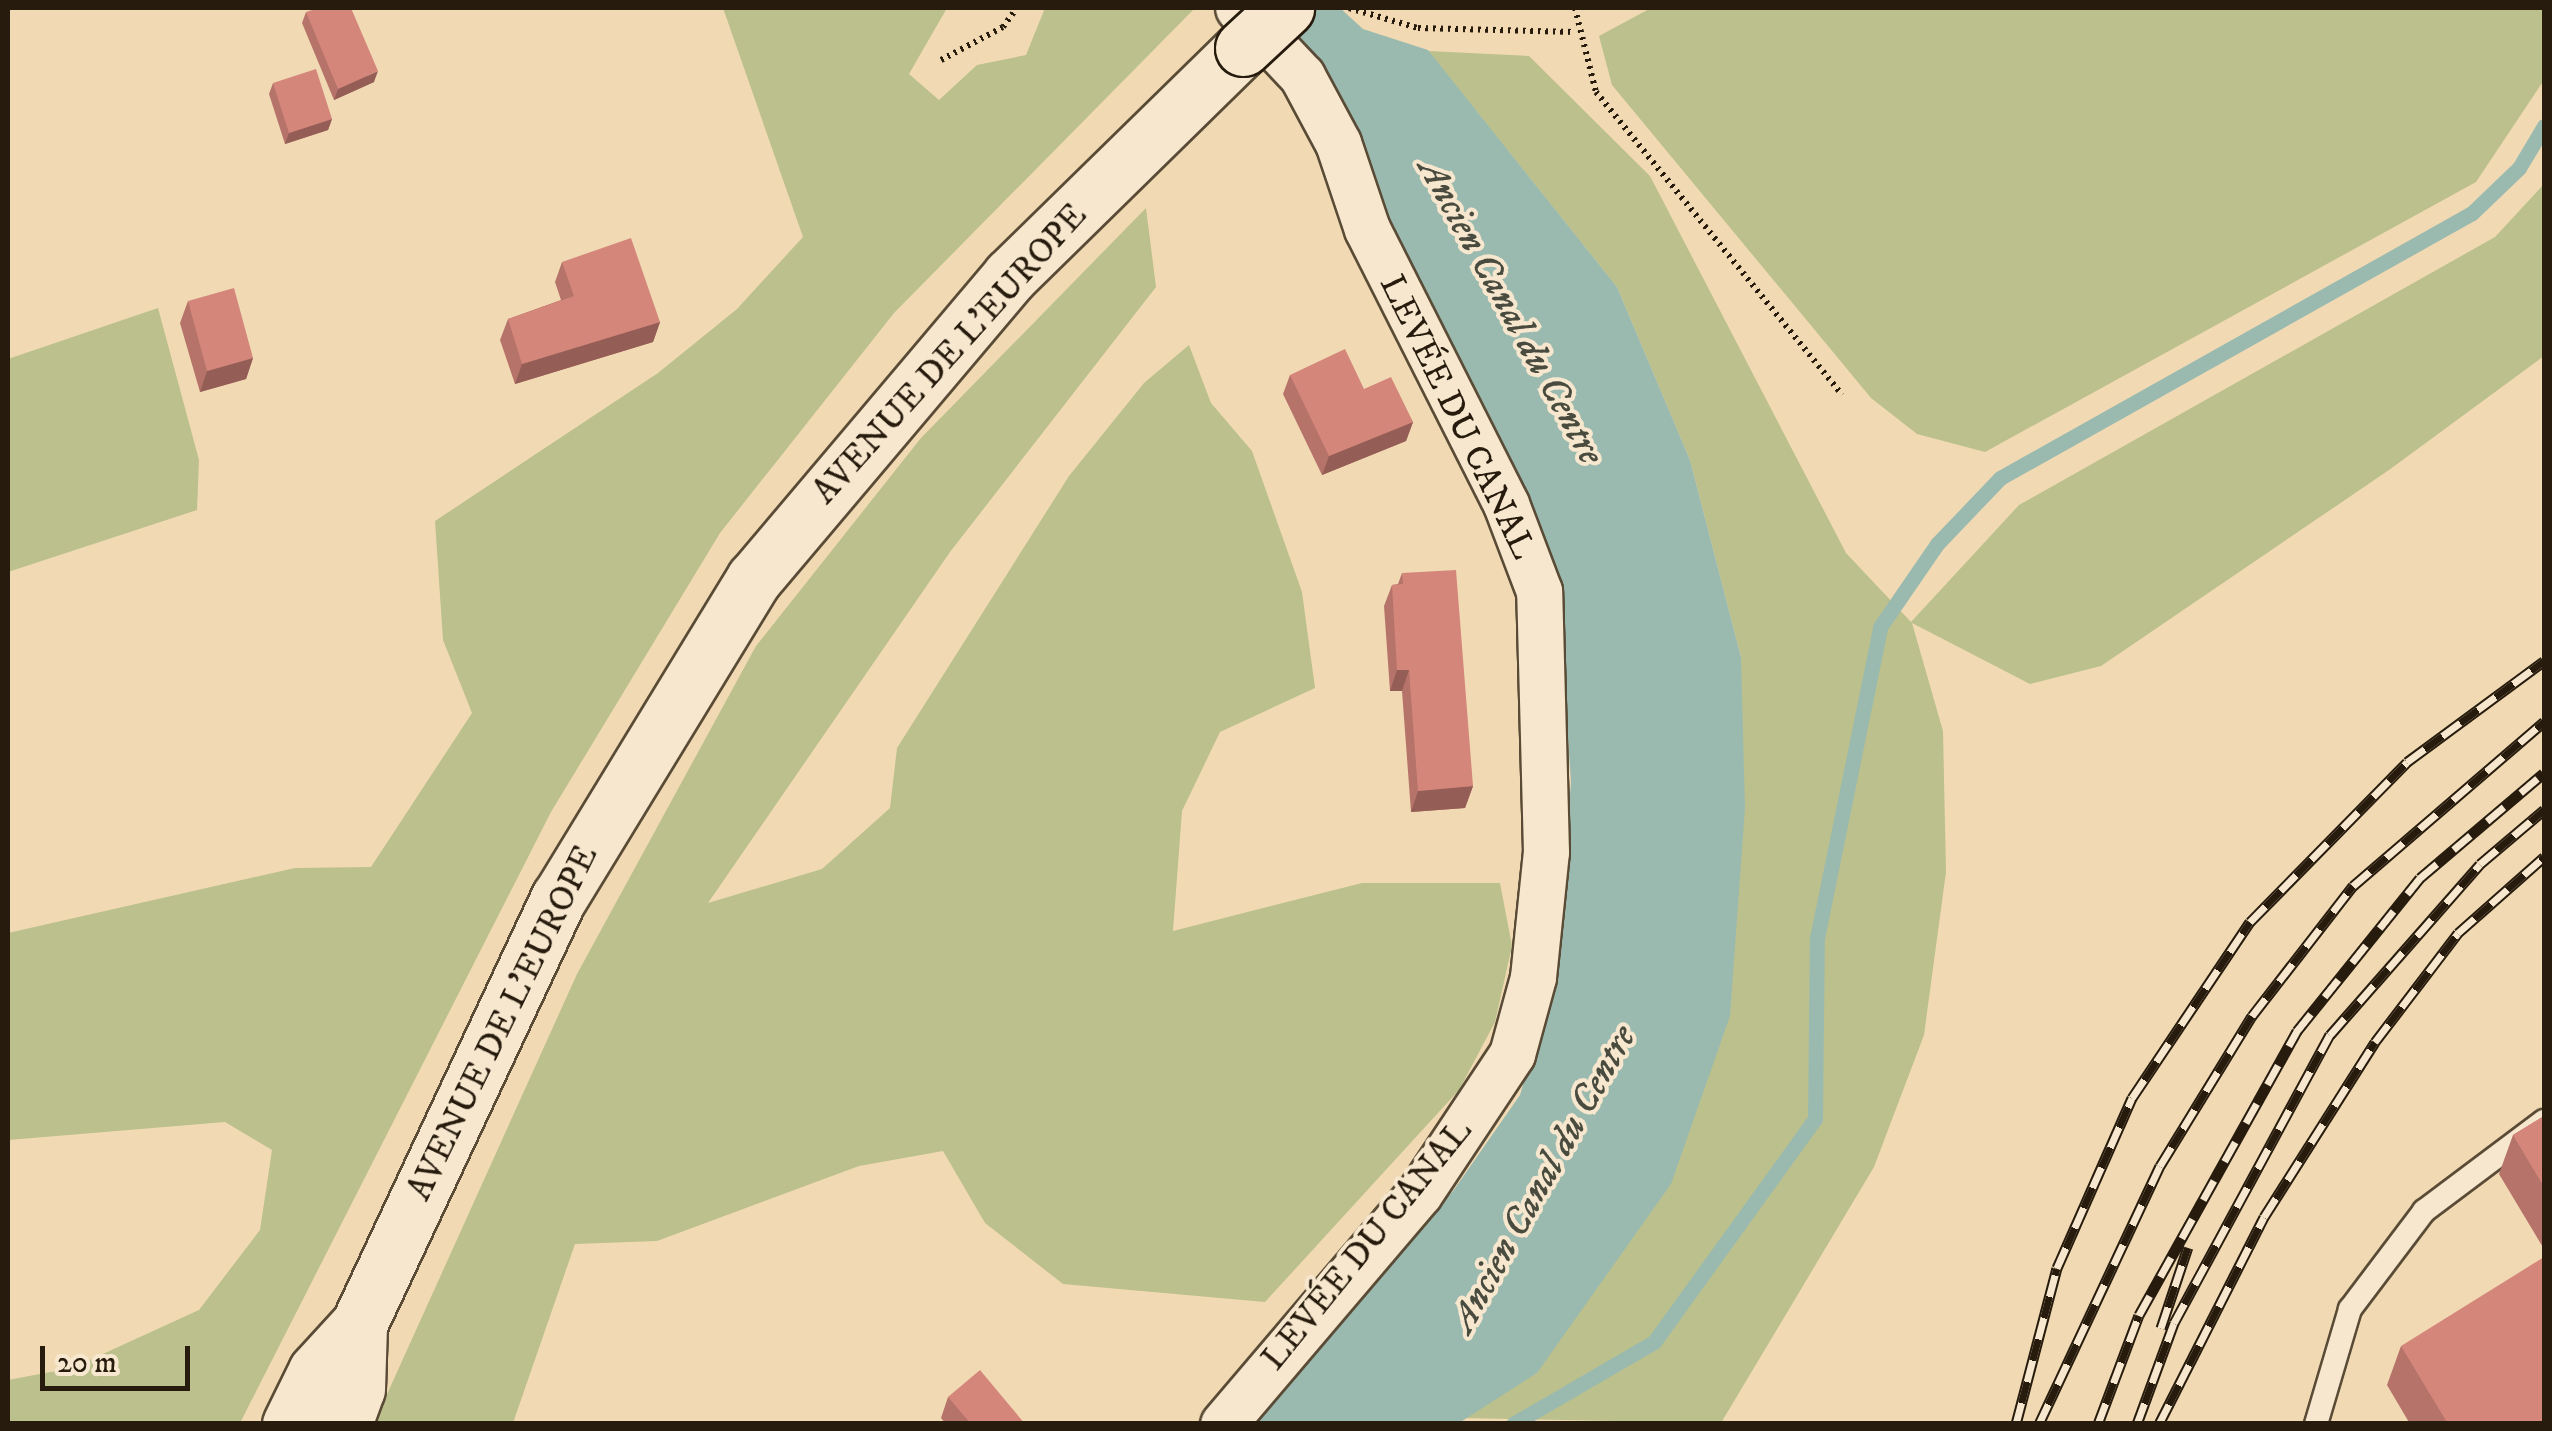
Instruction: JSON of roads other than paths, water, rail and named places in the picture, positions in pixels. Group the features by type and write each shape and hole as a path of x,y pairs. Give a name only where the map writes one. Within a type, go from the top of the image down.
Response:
{"main road":[{"name":"AVENUE DE L'EUROPE","path":"290,1424 316,1370 359,1324 559,898 754,579 1010,276 1241,28 1286,8"},
{"name":"AVENUE DE L'EUROPE","path":"344,1424 357,1389 359,1324"}],"street":[{"name":"LEVÉE DU CANAL","path":"1223,1424 1419,1194 1512,1054 1533,977 1546,852 1539,590 1506,504 1366,228 1338,142 1302,76 1241,28"}],"lane":[{"path":"2316,1424 2350,1308 2424,1212 2544,1121"}],"water":[{"name":"Ancien Canal du Centre","path":"1263,8 1340,8 1363,29 1428,50 1617,287 1690,460 1741,657 1745,808 1730,1016 1671,1184 1537,1373 1459,1423 1242,1424 1453,1191 1520,1095 1553,982 1571,783 1559,606 1322,62"}],"waterway":[{"path":"1513,1424 1654,1342 1815,1119 1817,938 1880,627 1937,544 2000,478 2472,213 2519,168 2544,126"}],"railway":[{"path":"2016,1424 2057,1268 2132,1098 2250,922 2407,762 2544,661"},
{"path":"2039,1424 2160,1166 2252,1016 2353,886 2544,722"},
{"path":"2098,1424 2139,1315 2297,1031 2420,878 2544,773"},
{"path":"2137,1424 2174,1323 2330,1035 2480,864 2544,810"},
{"path":"2159,1424 2264,1217 2375,1042 2458,933 2544,857"},
{"path":"2161,1328 2188,1247"}]}
